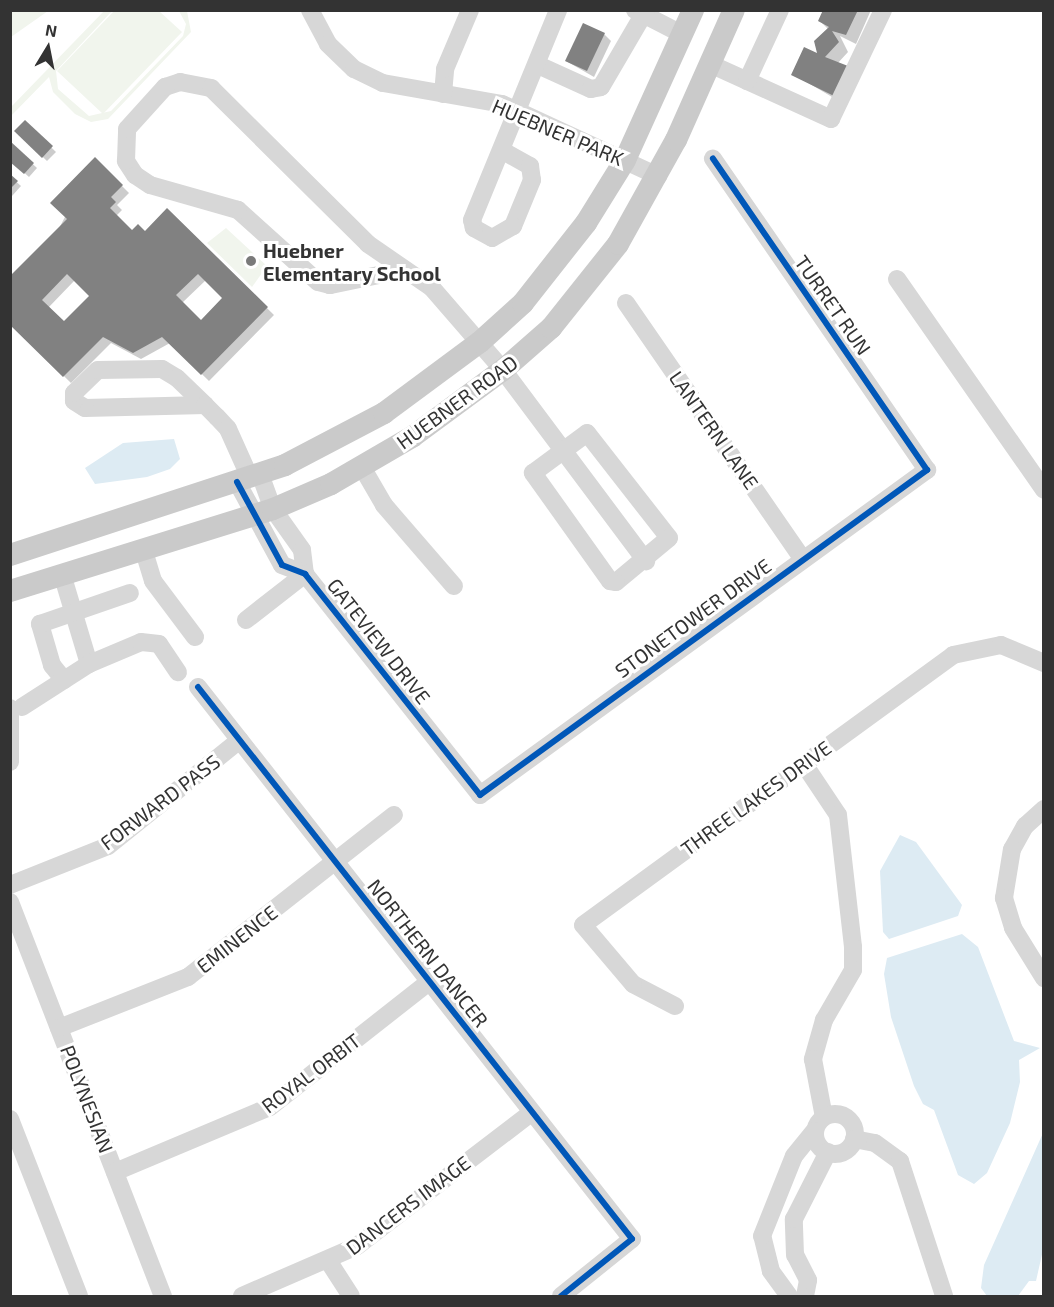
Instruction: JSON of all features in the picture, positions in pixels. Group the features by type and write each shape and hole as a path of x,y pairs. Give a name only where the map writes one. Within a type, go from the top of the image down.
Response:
{"main road":[{"name":"HUEBNER ROAD","path":"10,555 249,478 384,413 480,342 567,251 625,160 693,10"},
{"name":"HUEBNER ROAD","path":"10,591 273,509 362,467 503,370 551,328 597,274 658,176 734,10"}],"street":[{"name":"HUEBNER PARK","path":"310,10 328,44 354,69 383,83 517,110 658,176"},
{"path":"443,94 445,69 470,10"},
{"path":"503,151 517,110 538,66 558,10"},
{"path":"747,81 780,10"},
{"path":"710,64 831,120 883,10"},
{"path":"538,66 591,89 602,87 642,12 682,34"},
{"path":"403,270 330,285 318,282 238,210 150,185 135,175 126,161 127,129 165,87 180,82 211,88 368,244 432,288 503,370 646,561"},
{"name":"TURRET RUN","path":"713,159 927,470"},
{"path":"897,279 1044,490"},
{"name":"LANTERN LANE","path":"626,303 802,558"},
{"path":"205,405 85,408 74,401 74,393 98,370 143,367 177,378 205,405 236,441 249,478"},
{"path":"587,433 598,441 669,538 646,561 610,581 533,473 562,449 587,433"},
{"path":"362,467 384,505 454,586"},
{"name":"STONETOWER DRIVE","path":"480,795 802,558 927,470"},
{"name":"GATEVIEW DRIVE","path":"249,478 302,550 305,574"},
{"name":"GATEVIEW DRIVE","path":"249,478 251,515 282,565 305,574 480,795"},
{"path":"143,548 153,581 195,637"},
{"path":"62,574 89,664"},
{"path":"246,620 305,574"},
{"path":"63,680 40,624 130,593"},
{"path":"10,762 15,737 16,708 89,664 141,642 159,644 178,672"},
{"name":"THREE LAKES DRIVE","path":"675,1006 633,984 583,925 953,655 1001,645 1044,663"},
{"name":"NORTHERN DANCER","path":"198,687 632,1239 561,1296"},
{"name":"FORWARD PASS","path":"10,885 108,846 240,740"},
{"path":"804,764 838,815 853,947 853,970 824,1020 813,1059 819,1124 828,1152 801,1198 794,1219 794,1251 808,1280 805,1296"},
{"path":"1044,809 1025,826 1012,849 1004,898 1013,928 1044,978"},
{"name":"EMINENCE","path":"59,1028 188,977 394,815"},
{"name":"POLYNESIAN","path":"10,902 163,1296"},
{"name":"ROYAL ORBIT","path":"115,1172 270,1107 429,982"},
{"name":"DANCERS IMAGE","path":"242,1296 329,1262 532,1112"},
{"path":"789,1296 767,1259 762,1236 779,1187 819,1124 846,1117 854,1139"},
{"path":"10,1119 79,1296"},
{"path":"828,1152 846,1150 854,1139"},
{"path":"854,1139 875,1143 900,1161 923,1245 944,1296"},
{"path":"779,1187 801,1198"},
{"path":"767,1259 794,1251"},
{"path":"329,1262 351,1296"}],"shaded area":[{"path":"11,10 48,10 48,11 11,37"},
{"path":"104,11 112,11 56,71 58,89 89,116 111,111 183,36 186,24 179,11 187,11 191,32 108,119 91,122 75,114 53,92 49,77 11,116 11,107"},
{"path":"114,11 159,11 182,32 103,114 57,71"},
{"path":"226,228 267,266 252,287 207,243"},
{"path":"174,439 180,459 170,469 147,477 95,484 85,468 123,443"},
{"path":"900,835 916,842 962,905 958,916 889,939 883,932 880,871"},
{"path":"962,934 978,947 1014,1041 1040,1048 1019,1060 1020,1082 1010,1123 987,1173 974,1184 958,1175 934,1110 923,1104 914,1086 891,1017 884,974 887,958"},
{"path":"1043,1133 1043,1250 1036,1281 1029,1281 1018,1296 987,1296 981,1288 984,1265"}],"building":[{"path":"823,10 858,10 846,35 832,31 839,42 825,57 848,66 834,96 791,75 804,47 817,53 814,41 829,27 818,21"},
{"path":"583,23 605,33 587,71 565,61"},
{"path":"25,120 53,146 42,158 14,131"},
{"path":"10,141 34,163 24,174 10,162"},
{"path":"95,157 123,185 111,197 116,202 110,208 132,230 138,224 145,231 167,208 268,307 201,375 162,337 133,353 103,337 63,377 10,325 10,276 67,219 50,203","holes":["67,274 89,296 64,321 42,300","198,274 222,298 201,320 176,295"]},
{"path":"10,174 18,181 10,189"}],"cycle path":[{"path":"237,482 282,565 305,574 480,795 927,470 713,159"},
{"path":"198,687 632,1239 561,1296"}],"place":[{"name":"Huebner Elementary School","path":"251,261"}]}
